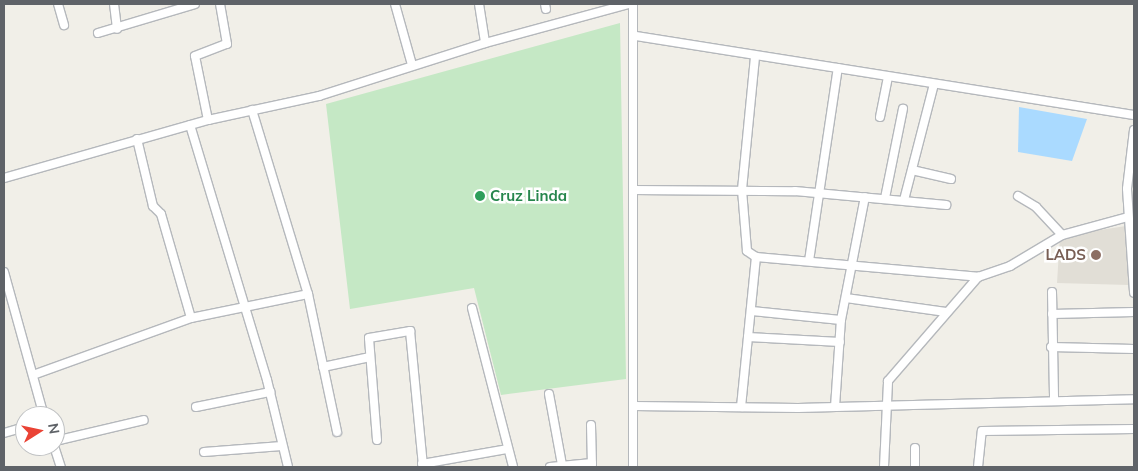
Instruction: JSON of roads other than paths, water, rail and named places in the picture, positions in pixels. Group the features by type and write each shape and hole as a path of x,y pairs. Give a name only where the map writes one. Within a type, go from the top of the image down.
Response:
{"street":[{"path":"58,4 64,25"},
{"path":"114,4 118,30"},
{"path":"98,33 118,30 168,8 195,4"},
{"path":"208,120 195,56 227,44 220,4"},
{"path":"394,4 412,65"},
{"path":"479,4 485,43"},
{"path":"4,178 208,120 319,96 485,43 629,4"},
{"path":"633,4 636,36 633,190 633,467"},
{"path":"636,36 755,57 838,68 1134,115"},
{"path":"755,57 742,190 745,245 756,257 809,260 978,277"},
{"path":"809,260 822,194 838,68"},
{"path":"880,117 888,77"},
{"path":"904,200 934,84"},
{"path":"885,198 903,109"},
{"path":"252,110 308,294 337,432"},
{"path":"190,125 270,392 288,467"},
{"path":"1134,130 1128,217 1132,243 1134,293"},
{"path":"137,139 153,206 161,214 190,318"},
{"path":"912,170 952,179"},
{"path":"633,190 742,190 885,198 946,204"},
{"path":"1018,196 1036,207 1062,235"},
{"path":"835,407 841,320 854,265 865,197"},
{"path":"884,467 886,405 892,375 978,277 1022,260 1062,235 1128,217"},
{"path":"741,407 756,257"},
{"path":"4,272 41,406"},
{"path":"1052,292 1051,347 1054,398"},
{"path":"33,375 190,318 231,306 245,307 308,294"},
{"path":"846,298 946,312"},
{"path":"472,308 507,450 513,467"},
{"path":"752,311 841,320"},
{"path":"1052,314 1134,312"},
{"path":"376,440 370,357 371,336 412,332 423,466 507,450"},
{"path":"748,337 840,342"},
{"path":"1051,347 1134,350"},
{"path":"323,367 370,357"},
{"path":"196,407 270,392"},
{"path":"549,394 562,465"},
{"path":"634,406 835,407 1054,398 1134,399"},
{"path":"65,439 144,420"},
{"path":"550,467 592,465 592,425"},
{"path":"978,467 982,431 1134,429"},
{"path":"204,452 282,446"},
{"path":"915,448 915,467"}],"water":[{"path":"1019,107 1087,119 1072,161 1018,152"}],"place":[{"name":"Cruz Linda","path":"480,196"},
{"name":"LADS","path":"1096,255"}]}
